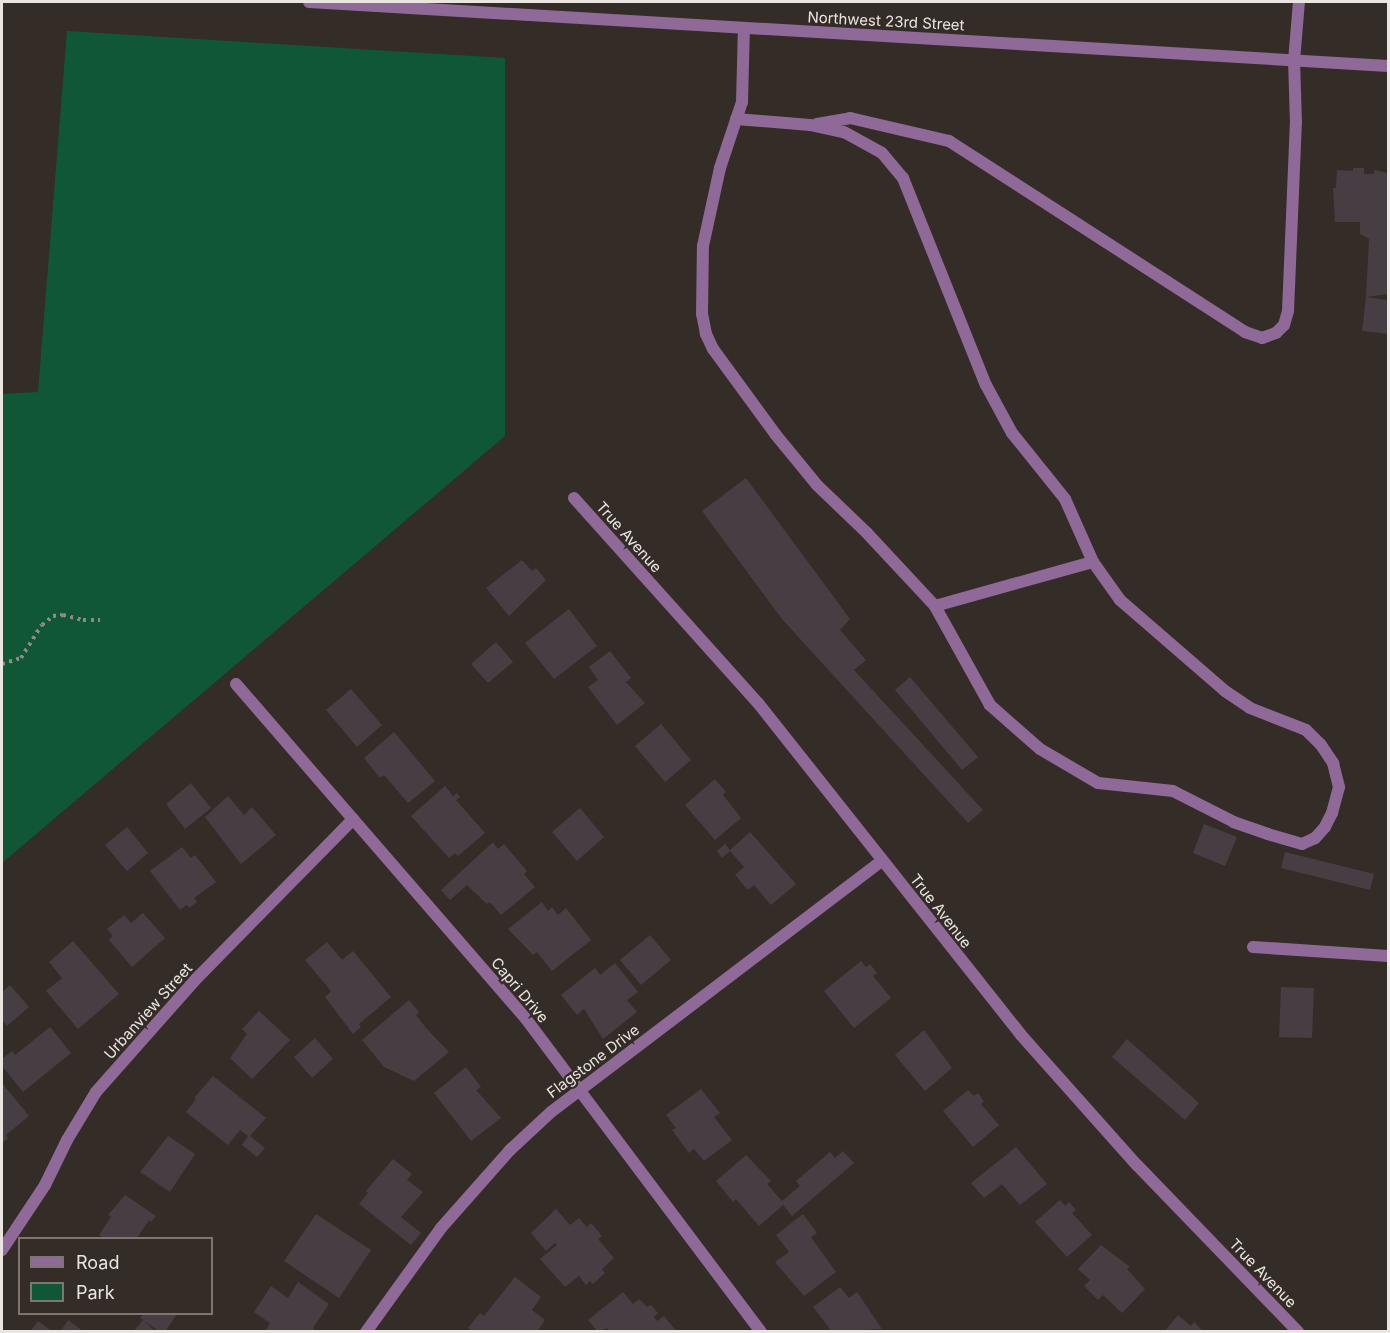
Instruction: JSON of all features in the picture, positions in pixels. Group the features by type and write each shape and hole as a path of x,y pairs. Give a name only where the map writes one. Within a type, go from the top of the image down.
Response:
{"street":[{"name":"Northwest 23rd Street","path":"309,2 485,7 744,28 1389,66"},
{"path":"810,125 850,118 949,141 1245,332 1262,338 1276,333 1284,325 1288,311 1296,123 1294,61 1299,2"},
{"path":"736,119 810,125 844,132 882,153 903,178 986,385 1012,433 1065,499 1093,562 1120,600 1225,691 1250,708 1306,730 1321,745 1333,763 1339,787 1326,827 1315,838 1302,844 1268,834 1234,822 1173,791 1098,783 1040,749 990,705 935,606 867,533 817,485 776,435 713,349 706,334 702,314 703,246 720,168 741,102 744,28"},
{"name":"True Avenue","path":"574,498 758,703 1021,1035 1137,1165 1298,1332"},
{"path":"935,606 1093,562"},
{"name":"Capri Drive","path":"236,684 526,1019 761,1332"},
{"name":"Urbanview Street","path":"2,1250 45,1185 67,1140 96,1092 197,978 353,819"},
{"name":"Flagstone Drive","path":"366,1332 441,1228 503,1158 551,1112 882,861"},
{"path":"1253,947 1389,956"}],"path":[{"path":"2,664 21,658 42,625 53,616 63,615 83,620 100,620"}],"green space":[{"path":"67,31 505,58 505,436 2,863 2,394 38,392"}],"building":[{"path":"1353,168 1364,168 1364,174 1374,174 1374,170 1388,173 1388,294 1366,297 1369,239 1360,234 1360,222 1335,222 1333,188 1336,188 1337,170 1353,171"},
{"path":"1366,297 1388,300 1388,334 1362,331"},
{"path":"746,478 850,619 840,630 866,660 854,670 983,810 968,823 782,619 702,511"},
{"path":"522,560 532,571 536,568 546,580 509,616 486,588"},
{"path":"569,609 597,646 554,679 525,643"},
{"path":"496,642 513,662 488,683 471,664"},
{"path":"610,651 631,678 626,682 645,703 617,725 588,687 598,680 589,667"},
{"path":"910,677 978,757 962,770 895,690"},
{"path":"351,689 382,725 357,747 326,710"},
{"path":"661,724 691,760 665,782 635,746"},
{"path":"394,732 435,781 408,803 384,775 380,778 364,758"},
{"path":"715,779 726,792 723,795 741,818 715,840 685,805"},
{"path":"191,783 211,808 185,829 166,804"},
{"path":"445,786 453,796 457,793 460,797 456,800 485,833 458,856 455,853 449,858 411,816"},
{"path":"228,796 244,815 252,807 276,835 241,864 205,817"},
{"path":"580,808 604,837 577,861 552,832"},
{"path":"1204,824 1237,837 1225,866 1193,853"},
{"path":"127,827 148,853 127,871 105,845"},
{"path":"750,832 796,884 771,905 754,885 748,890 735,875 744,867 730,851 722,858 717,851 725,844 730,850"},
{"path":"493,842 498,849 504,844 527,871 524,874 535,887 501,915 490,902 487,904 467,885 450,900 441,890"},
{"path":"182,847 191,858 195,855 216,882 194,898 197,902 189,908 187,905 180,910 150,871"},
{"path":"1285,852 1374,874 1370,890 1281,868"},
{"path":"542,902 548,911 552,907 558,915 566,908 591,940 552,971 537,952 533,955 508,929"},
{"path":"143,913 165,938 132,967 109,940 113,936 107,929 124,915 131,923"},
{"path":"650,935 671,960 641,985 620,960"},
{"path":"73,941 119,994 78,1029 46,991 62,978 49,962"},
{"path":"327,942 342,960 353,951 391,997 359,1024 361,1027 353,1034 325,997 331,991 305,960"},
{"path":"861,961 866,967 870,964 877,973 873,976 891,998 854,1028 824,991"},
{"path":"615,963 638,992 627,1000 637,1012 603,1039 584,1009 577,1015 561,995 595,968 600,975"},
{"path":"10,985 29,1007 7,1026 2,1020 2,992"},
{"path":"1281,987 1314,988 1312,1038 1279,1037"},
{"path":"409,1000 419,1012 416,1015 426,1028 449,1052 414,1081 384,1067 362,1040"},
{"path":"259,1011 290,1040 252,1079 230,1058 247,1034 242,1029"},
{"path":"50,1027 71,1053 23,1092 2,1066 2,1059 12,1051 15,1055"},
{"path":"924,1030 952,1068 925,1091 895,1055"},
{"path":"315,1038 333,1059 312,1078 294,1057"},
{"path":"1127,1039 1199,1103 1185,1120 1112,1057"},
{"path":"466,1067 481,1087 476,1090 501,1118 471,1141 434,1093"},
{"path":"213,1076 266,1118 250,1136 265,1148 257,1157 242,1145 248,1136 240,1130 228,1145 186,1112 196,1099 194,1098"},
{"path":"2,1083 29,1116 6,1135 8,1138 2,1143"},
{"path":"701,1089 720,1113 714,1117 732,1140 704,1161 694,1149 689,1153 672,1130 676,1128 666,1115"},
{"path":"968,1090 974,1096 978,1093 984,1101 981,1104 999,1125 973,1147 943,1111"},
{"path":"168,1136 195,1154 170,1192 140,1172"},
{"path":"1016,1147 1047,1184 1020,1205 1002,1184 984,1198 971,1183"},
{"path":"843,1151 854,1163 792,1216 783,1205 759,1226 736,1199 733,1202 716,1181 746,1155 771,1181 767,1184 782,1201 800,1186 796,1181 830,1152 835,1158"},
{"path":"393,1159 412,1174 407,1180 423,1192 401,1217 421,1233 411,1245 359,1204 368,1193 366,1191"},
{"path":"125,1195 156,1216 151,1222 149,1220 138,1237 102,1237 99,1235 111,1217 108,1215"},
{"path":"1060,1200 1065,1206 1069,1202 1076,1210 1072,1213 1092,1235 1067,1257 1035,1222"},
{"path":"556,1209 570,1225 579,1218 587,1227 591,1223 602,1236 598,1239 614,1258 602,1269 605,1273 593,1284 590,1281 586,1285 579,1276 565,1287 540,1259 557,1245 555,1243 546,1251 531,1233"},
{"path":"316,1214 371,1250 339,1298 284,1261"},
{"path":"803,1214 817,1233 811,1237 836,1272 804,1296 775,1262 789,1252 776,1235"},
{"path":"1101,1245 1130,1267 1127,1269 1145,1289 1122,1313 1103,1295 1098,1300 1084,1286 1090,1280 1078,1269"},
{"path":"515,1277 541,1297 532,1310 545,1320 537,1332 472,1332 468,1328 480,1313 484,1316"},
{"path":"298,1282 329,1304 313,1328 315,1332 265,1332 270,1323 254,1312 271,1286 288,1298"},
{"path":"840,1287 849,1298 857,1292 882,1329 827,1332 830,1329 813,1307"},
{"path":"623,1292 633,1304 639,1299 647,1307 651,1305 658,1313 654,1317 657,1321 664,1316 677,1332 610,1332 607,1328 598,1332 588,1320"},
{"path":"142,1315 176,1315 165,1332 160,1332 140,1318"},
{"path":"1178,1315 1191,1326 1194,1322 1204,1332 1164,1332"},
{"path":"68,1320 84,1332 60,1332"},
{"path":"143,1320 156,1332 133,1332"},
{"path":"38,1321 53,1332 30,1332"}]}
